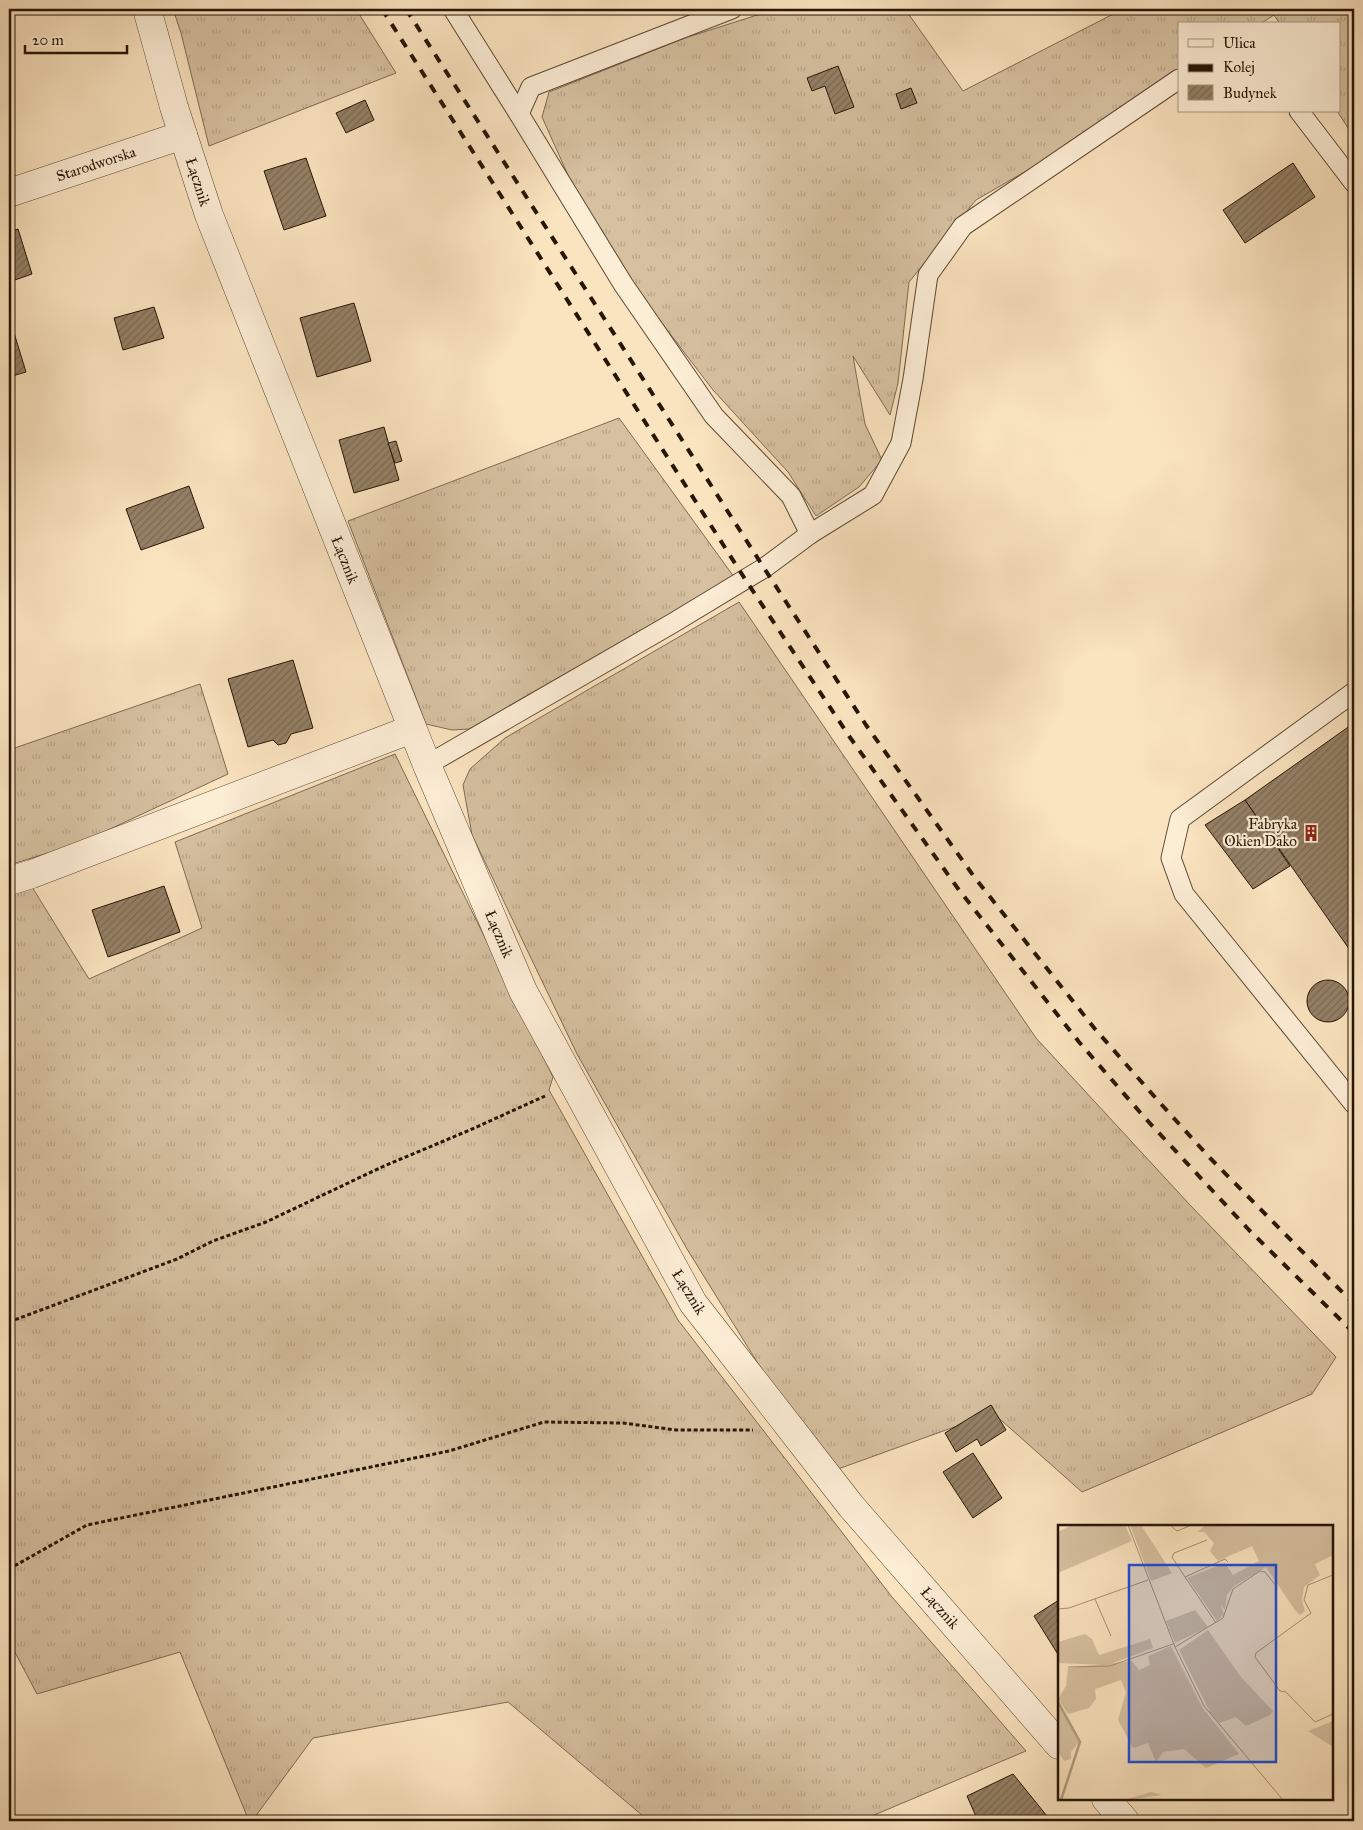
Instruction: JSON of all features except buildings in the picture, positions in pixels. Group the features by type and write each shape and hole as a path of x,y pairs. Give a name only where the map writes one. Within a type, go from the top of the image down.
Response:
{"street":[{"name":"Łącznik","path":"147,9 174,107 209,215 412,729 523,991 693,1303 851,1506 1058,1744"},
{"name":"Starodworska","path":"9,193 183,136"},
{"path":"9,881 41,871 412,729"},
{"path":"1107,1800 1125,1821"}],"lane":[{"path":"453,9 623,284 714,416 791,496 810,534"},
{"path":"519,114 531,87 732,9"},
{"path":"427,765 764,568 810,534 873,495 901,443 913,378 928,275 963,226 1178,80"},
{"path":"1300,112 1354,183"},
{"path":"1354,692 1180,820 1171,858 1184,894 1354,1104"}],"path":[{"path":"9,1322 177,1259 213,1240 266,1222 384,1166 470,1130 573,1083"},
{"path":"9,1569 87,1525 449,1451 544,1422 623,1423 676,1430 753,1430 785,1420"}],"green space":[{"path":"173,9 356,9 396,73 209,146 181,33"},
{"path":"776,9 905,9 963,91 1123,9 1354,9 1354,137 1338,112 1340,112 1340,22 1279,22 1274,15 1263,22 1178,22 1178,77 1078,141 976,200 909,282 898,383 890,415 853,356 865,424 882,460 859,487 816,516 788,472 713,390 629,280 572,184 542,117 549,92 685,38"},
{"path":"619,418 734,577 469,729 452,730 426,724 348,521"},
{"path":"739,602 1036,1038 1190,1205 1336,1357 1312,1394 1082,1492 993,1413 838,1469 767,1378 687,1249 577,1054 472,835 463,785 470,769 505,738"},
{"path":"200,684 228,774 80,843 9,865 9,750"},
{"path":"395,754 553,1077 549,1090 678,1320 892,1597 1026,1751 860,1821 649,1821 508,1702 313,1738 252,1821 249,1821 180,1652 37,1694 9,1641 9,895 32,887 89,979 202,928 175,842"}],"railway":[{"path":"382,9 745,579 849,736 959,890 1079,1042 1145,1118 1249,1230 1354,1333"},
{"path":"406,9 866,725 975,878 1095,1029 1161,1104 1210,1158 1354,1304"}],"place":[{"name":"Fabryka Okien Dako","path":"1311,833"}]}
